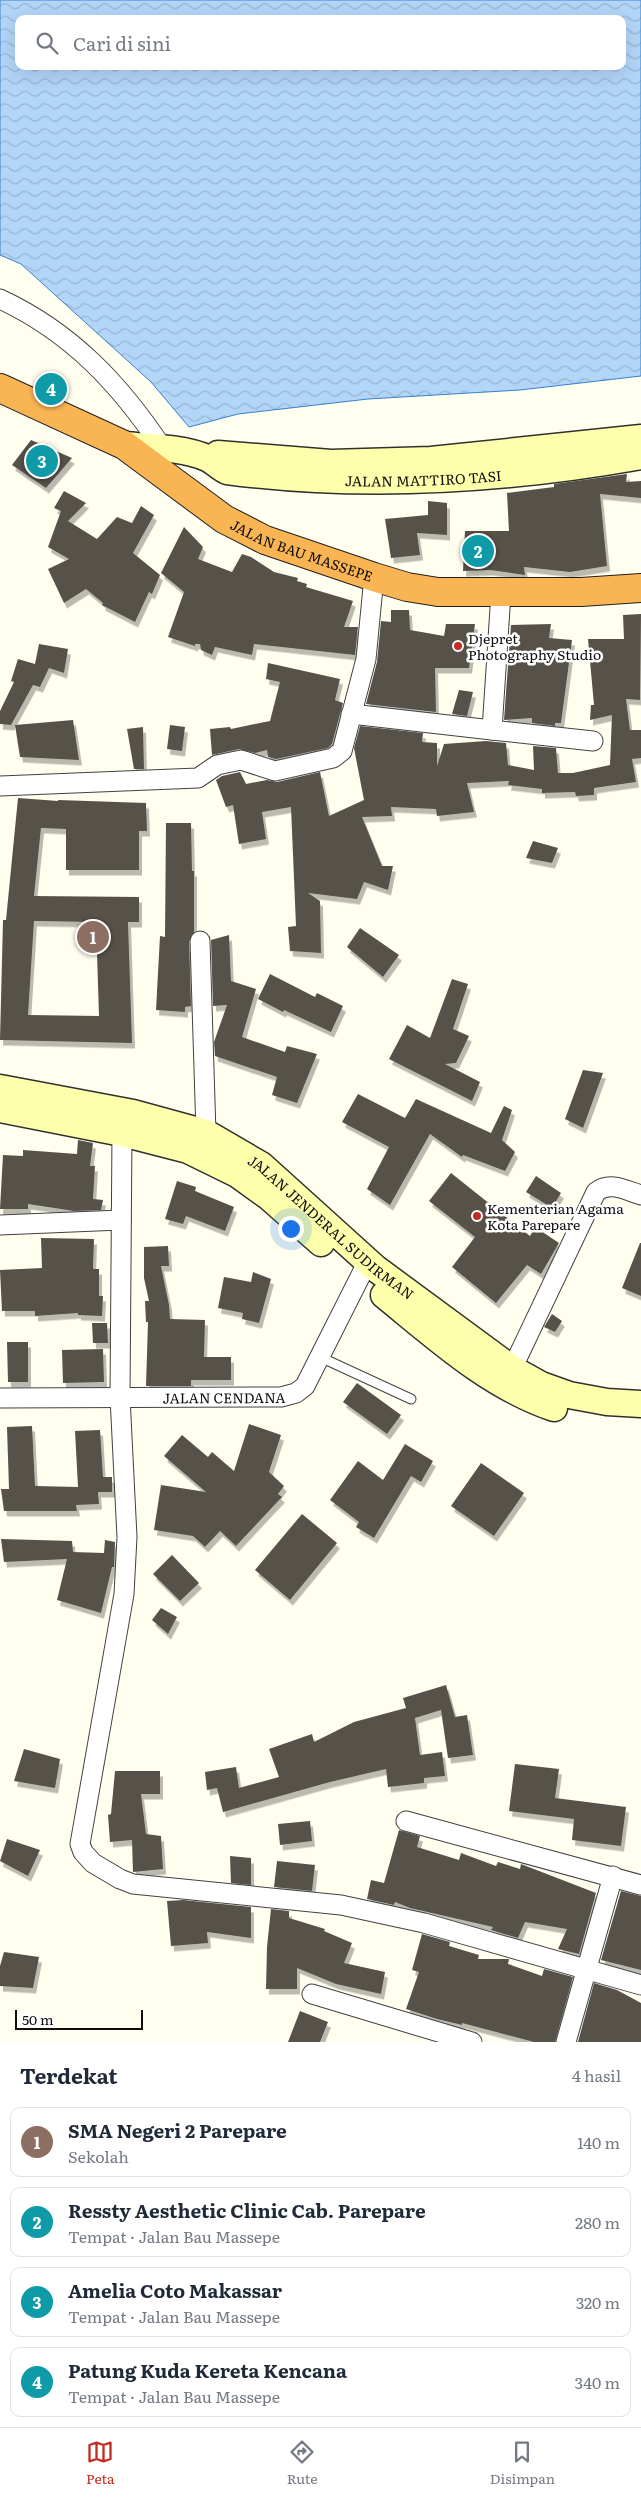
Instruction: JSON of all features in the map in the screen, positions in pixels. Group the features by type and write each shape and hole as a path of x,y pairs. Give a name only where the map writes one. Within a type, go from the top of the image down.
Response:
{"highway":[{"name":"JALAN BAU MASSEPE","path":"0,388 124,445 224,519 265,540 374,577 407,587 438,592 501,593 641,588"}],"main road":[{"name":"JALAN MATTIRO TASI","path":"208,458 218,454 331,462 431,460 641,438"},
{"name":"JALAN MATTIRO TASI","path":"124,445 162,449 208,458 217,466 227,471 344,481 432,479 588,466 641,456"},
{"name":"JALAN JENDERAL SUDIRMAN","path":"0,1088 133,1113 206,1133 261,1165 364,1269 452,1349 503,1386 537,1393 569,1395 606,1402 641,1404"},
{"name":"JALAN JENDERAL SUDIRMAN","path":"0,1109 122,1134 188,1150 237,1174 364,1269 512,1368 537,1393 574,1414 641,1422"}],"street":[{"path":"0,299 26,311 81,350 135,409 162,449"},
{"path":"0,786 198,778 217,765 241,760 275,771 333,758 342,751 366,659 374,577"},
{"path":"492,730 501,593"},
{"path":"351,714 593,741"},
{"path":"200,942 206,1133"},
{"path":"122,1134 120,1398 127,1537 124,1594 83,1822 80,1844 83,1852 93,1863 120,1879 133,1884 341,1906 424,1923 641,1985"},
{"path":"512,1368 596,1192 603,1186 611,1185 641,1195"},
{"path":"0,1225 121,1220"},
{"name":"JALAN CENDANA","path":"0,1398 281,1397 296,1393 305,1386 364,1269"},
{"path":"406,1821 641,1884"},
{"path":"566,2042 613,1876"},
{"path":"312,1994 472,2042"}],"lane":[{"path":"320,1357 411,1399"}],"water":[{"path":"0,0 641,0 641,376 520,390 368,399 238,414 189,427 151,382 21,264 0,255"}],"building":[{"path":"31,440 72,458 46,488 12,465"},
{"path":"627,474 626,482 641,481 641,498 600,494 607,566 570,572 524,567 525,575 490,570 463,571 465,531 509,531 507,493 554,487 554,484"},
{"path":"64,491 86,503 68,521 97,539 117,517 132,523 141,506 154,515 133,553 160,575 152,594 149,592 135,622 102,605 103,603 86,589 64,603 48,569 69,559 48,547 61,511 54,508"},
{"path":"428,501 447,503 447,535 417,533 420,555 391,558 385,519 428,515"},
{"path":"184,527 203,547 198,559 232,572 242,554 251,557 274,572 298,578 297,581 307,584 306,587 353,601 344,627 358,627 355,655 254,644 252,655 215,647 212,655 201,650 200,644 195,644 195,646 168,637 184,592 161,573"},
{"path":"391,610 409,610 410,630 444,636 446,624 475,624 469,668 435,668 436,712 366,704 377,662 381,621 391,622"},
{"path":"641,614 640,700 626,699 630,730 641,730 641,758 632,759 636,782 594,788 594,795 576,796 575,792 542,793 542,789 508,785 509,781 467,783 474,812 437,816 436,809 391,807 392,816 362,817 382,866 393,866 388,890 364,882 357,899 308,893 320,901 321,953 290,951 288,927 296,926 291,807 262,812 266,839 239,844 233,805 226,807 216,780 222,776 240,772 246,784 267,780 277,782 320,772 329,816 364,800 354,748 360,726 423,733 422,742 437,743 437,766 444,744 486,741 506,743 508,765 534,770 533,746 556,748 558,773 573,773 610,765 612,715 590,720 591,705 594,705 588,639 624,639 623,615"},
{"path":"551,624 549,638 572,640 561,723 555,723 555,726 532,723 532,718 504,720 511,625"},
{"path":"39,644 68,649 64,673 49,668 40,687 33,685 11,725 0,724 0,711 14,682 11,681 18,659 35,664"},
{"path":"268,663 340,679 335,700 343,703 332,744 328,748 276,759 268,757 267,750 255,753 239,749 212,755 210,729 230,727 231,729 270,721 280,682 266,679"},
{"path":"459,690 473,692 467,716 452,714"},
{"path":"73,720 79,760 20,757 15,725"},
{"path":"170,725 185,727 182,751 167,749"},
{"path":"143,727 144,769 134,769 127,729"},
{"path":"18,798 146,803 147,831 139,831 139,870 66,870 66,829 41,828 34,896 139,897 139,922 128,922 132,1043 0,1040 3,920 6,920","holes":["34,921 96,922 99,1016 28,1015"]},
{"path":"166,823 191,823 192,871 194,871 194,932 189,941 191,1006 185,1007 185,1012 156,1010 160,936 165,937"},
{"path":"533,841 558,848 552,863 526,858"},
{"path":"360,928 399,955 383,977 347,947"},
{"path":"229,935 231,981 256,989 242,1037 285,1052 287,1046 317,1054 297,1103 272,1095 277,1077 215,1056 214,1042 227,1005 213,1006 211,940"},
{"path":"270,974 315,997 317,993 343,1006 331,1032 284,1010 283,1012 258,999"},
{"path":"452,979 468,984 453,1029 469,1036 456,1063 445,1064 480,1082 472,1101 389,1059 407,1025 430,1038"},
{"path":"583,1070 603,1073 583,1128 565,1119"},
{"path":"358,1094 405,1118 416,1099 491,1133 504,1106 512,1110 502,1140 515,1152 505,1171 463,1155 462,1157 430,1134 390,1205 367,1189 389,1147 342,1122"},
{"path":"78,1140 93,1143 90,1166 95,1166 93,1199 103,1200 101,1210 74,1211 28,1204 28,1209 0,1209 3,1155 23,1156 23,1150 77,1154"},
{"path":"451,1173 530,1236 535,1227 559,1243 541,1274 527,1265 496,1303 452,1267 475,1237 429,1201"},
{"path":"536,1176 561,1193 552,1208 526,1192"},
{"path":"177,1181 196,1187 195,1191 234,1207 225,1231 186,1216 183,1224 165,1219"},
{"path":"41,1238 94,1239 93,1269 99,1269 99,1296 103,1296 102,1316 78,1315 78,1313 35,1316 35,1311 2,1311 0,1270 42,1268"},
{"path":"641,1243 641,1296 622,1288"},
{"path":"168,1246 169,1266 161,1266 170,1319 205,1320 204,1357 231,1357 231,1380 191,1380 191,1386 146,1386 148,1322 146,1322 145,1301 149,1301 144,1278 144,1247"},
{"path":"253,1272 271,1279 259,1323 242,1319 243,1313 218,1308 224,1277 251,1282"},
{"path":"552,1314 562,1321 555,1332 544,1327"},
{"path":"92,1323 107,1323 108,1343 93,1343"},
{"path":"7,1342 28,1342 28,1382 8,1382"},
{"path":"103,1349 104,1382 63,1383 62,1350"},
{"path":"357,1383 401,1415 387,1434 343,1402"},
{"path":"249,1424 281,1435 269,1472 284,1486 278,1494 282,1497 236,1546 220,1531 205,1547 193,1536 154,1530 161,1485 206,1492 164,1456 182,1435 208,1457 212,1452 234,1471"},
{"path":"32,1426 35,1486 78,1487 75,1431 100,1430 103,1477 112,1477 112,1492 98,1492 99,1504 76,1505 77,1511 4,1511 1,1489 9,1489 7,1427"},
{"path":"405,1444 433,1461 421,1482 411,1476 374,1538 356,1527 359,1522 330,1500 358,1461 383,1480"},
{"path":"481,1463 524,1493 494,1536 451,1506"},
{"path":"302,1514 337,1543 290,1600 255,1570"},
{"path":"1,1539 72,1541 73,1552 104,1553 105,1540 115,1542 114,1567 112,1567 101,1613 57,1600 67,1559 4,1562"},
{"path":"172,1555 199,1583 180,1601 153,1574"},
{"path":"161,1608 177,1617 168,1634 152,1620"},
{"path":"446,1685 455,1717 467,1715 473,1755 448,1758 441,1710 415,1718 420,1755 442,1752 445,1776 424,1778 424,1783 388,1787 386,1769 330,1782 223,1812 217,1788 207,1790 205,1772 236,1767 239,1788 279,1777 269,1749 312,1734 314,1742 354,1722 406,1708 403,1698"},
{"path":"24,1749 60,1759 55,1788 14,1781"},
{"path":"515,1764 559,1769 555,1798 626,1807 621,1846 572,1840 574,1819 509,1811"},
{"path":"115,1771 160,1771 160,1794 141,1794 146,1834 161,1836 163,1869 133,1872 132,1840 110,1842 108,1815 111,1814"},
{"path":"310,1821 312,1841 280,1845 278,1824"},
{"path":"399,1830 420,1836 417,1847 459,1860 461,1853 496,1866 498,1862 520,1869 521,1864 596,1893 579,1954 558,1949 567,1929 525,1922 518,1938 491,1930 493,1927 410,1908 395,1902 394,1905 367,1899 371,1880 384,1883"},
{"path":"7,1839 40,1850 28,1876 0,1861"},
{"path":"230,1856 251,1858 251,1885 231,1883"},
{"path":"277,1861 315,1865 312,1891 274,1887"},
{"path":"621,1891 641,1896 641,1970 601,1960"},
{"path":"183,1900 251,1907 251,1938 207,1932 208,1943 171,1946 167,1901"},
{"path":"271,1909 289,1911 289,1918 325,1929 324,1931 352,1943 344,1963 385,1972 381,1994 336,1984 297,1968 297,1989 266,1989 267,1947"},
{"path":"422,1934 450,1942 449,1946 479,1955 478,1959 509,1959 508,1964 542,1976 544,1969 573,1977 555,2042 534,2042 462,2023 462,2025 437,2019 406,2009 419,1972 412,1970"},
{"path":"4,1952 39,1957 33,1988 0,1986 0,1966"},
{"path":"594,1983 617,1990 641,2003 641,2042 578,2042"},
{"path":"300,2011 328,2022 320,2042 288,2042"}],"place":[{"name":"Patung Kuda Kereta Kencana","path":"51,389"},
{"name":"Amelia Coto Makassar","path":"42,461"},
{"name":"Ressty Aesthetic Clinic Cab. Parepare","path":"478,551"},
{"name":"Djepret Photography Studio","path":"458,646"},
{"name":"SMA Negeri 2 Parepare","path":"93,937"},
{"name":"Kementerian Agama Kota Parepare","path":"477,1216"}]}
